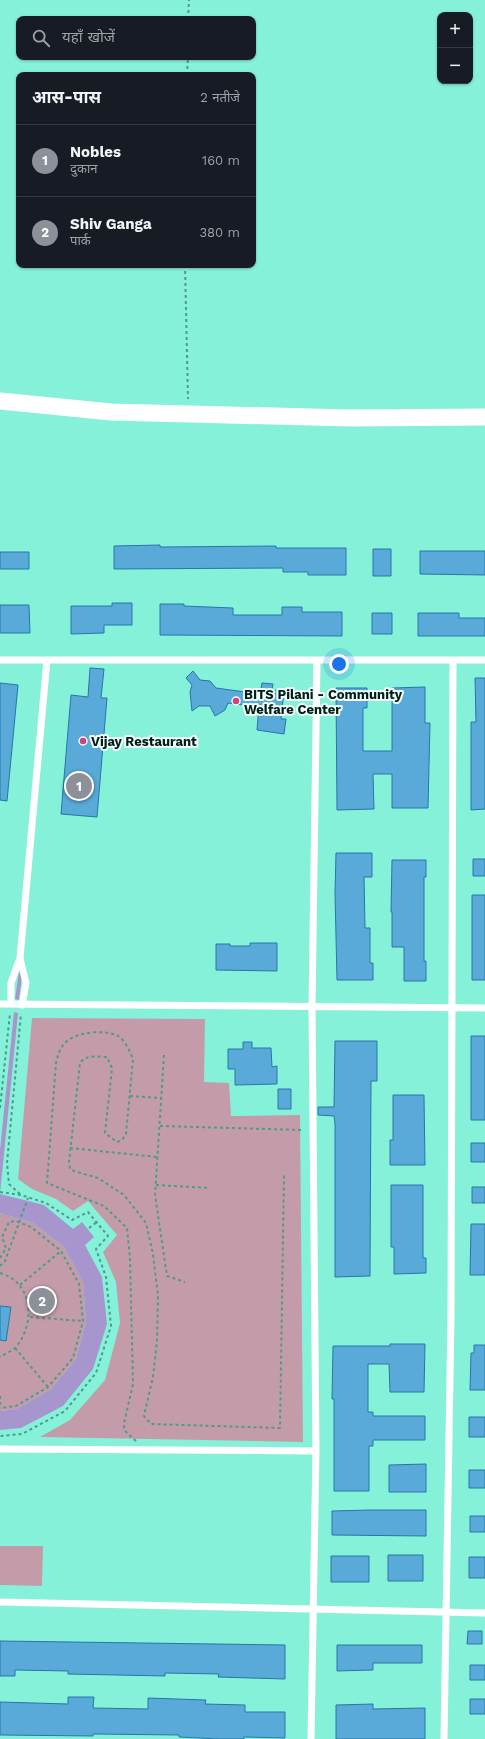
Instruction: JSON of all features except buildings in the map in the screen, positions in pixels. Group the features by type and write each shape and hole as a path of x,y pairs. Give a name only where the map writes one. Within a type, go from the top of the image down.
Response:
{"street":[{"path":"0,401 111,412 350,418 485,417"}],"lane":[{"path":"0,660 485,660"},
{"path":"11,1004 11,983 20,958 48,660"},
{"path":"311,1739 316,1451 312,1007 316,660"},
{"path":"444,1739 451,1317 453,660"},
{"path":"20,958 26,983 22,1005"},
{"path":"0,1004 485,1008"},
{"path":"0,1449 316,1451"},
{"path":"0,1602 485,1612"}],"path":[{"path":"188,16 189,0"},
{"path":"187,72 188,60"},
{"path":"185,268 189,414"},
{"path":"0,1108 11,1004"},
{"path":"21,1195 9,1184 7,1163 22,1005"},
{"path":"138,1443 124,1430 124,1423 133,1384 130,1258 127,1228 104,1206 47,1183 56,1063 59,1052 67,1041 80,1035 109,1033 119,1037 130,1051 133,1059 126,1134 122,1140 117,1142 105,1133 112,1068 109,1060 107,1057 88,1057 83,1059 80,1063 69,1162 70,1169 98,1178 124,1195 146,1223 153,1254 158,1296 158,1342 153,1377 144,1416 151,1424 280,1428 284,1174"},
{"path":"164,1055 155,1195 167,1276 185,1282"},
{"path":"130,1096 161,1098"},
{"path":"160,1126 313,1130"},
{"path":"70,1148 157,1157"},
{"path":"155,1185 210,1188"},
{"path":"0,1192 21,1195 46,1203 72,1220 88,1212 97,1222 108,1236 96,1249 106,1278 111,1326 96,1373 65,1411 22,1434 0,1436"},
{"path":"0,1266 6,1261 28,1198"},
{"path":"0,1258 6,1248 2,1237 9,1222 20,1222 31,1227 61,1251 79,1284 83,1321 72,1358 48,1387 16,1406 0,1408"},
{"path":"89,1228 97,1222"},
{"path":"20,1285 61,1251"},
{"path":"0,1273 6,1274 20,1285 28,1300 30,1316 25,1333 15,1348 0,1357"},
{"path":"30,1316 83,1321"},
{"path":"15,1348 48,1387"},
{"path":"0,1396 0,1405"}],"shaded area":[{"path":"19,972 22,975 19,1000 15,999"},
{"path":"14,1012 18,1013 0,1194 0,1150"},
{"path":"32,1018 205,1019 204,1082 229,1083 231,1116 300,1115 303,1442 40,1437 70,1420 105,1380 120,1323 116,1282 103,1252 117,1235 88,1201 73,1211 56,1199 32,1189 18,1179"},
{"path":"0,1194 44,1205 73,1229 82,1222 94,1237 85,1245 102,1277 107,1324 93,1369 63,1406 21,1428 0,1430 0,1411 17,1409 51,1389 76,1359 86,1321 83,1282 64,1247 33,1223 0,1213"},
{"path":"0,1213 33,1223 64,1247 83,1282 86,1321 76,1359 51,1389 17,1409 0,1411"},
{"path":"0,1546 43,1546 42,1586 0,1585"}],"place":[{"name":"BITS Pilani - Community Welfare Center","path":"236,701"},
{"name":"Vijay Restaurant","path":"83,741"},
{"name":"Nobles","path":"79,786"},
{"name":"Shiv Ganga","path":"42,1301"}]}
